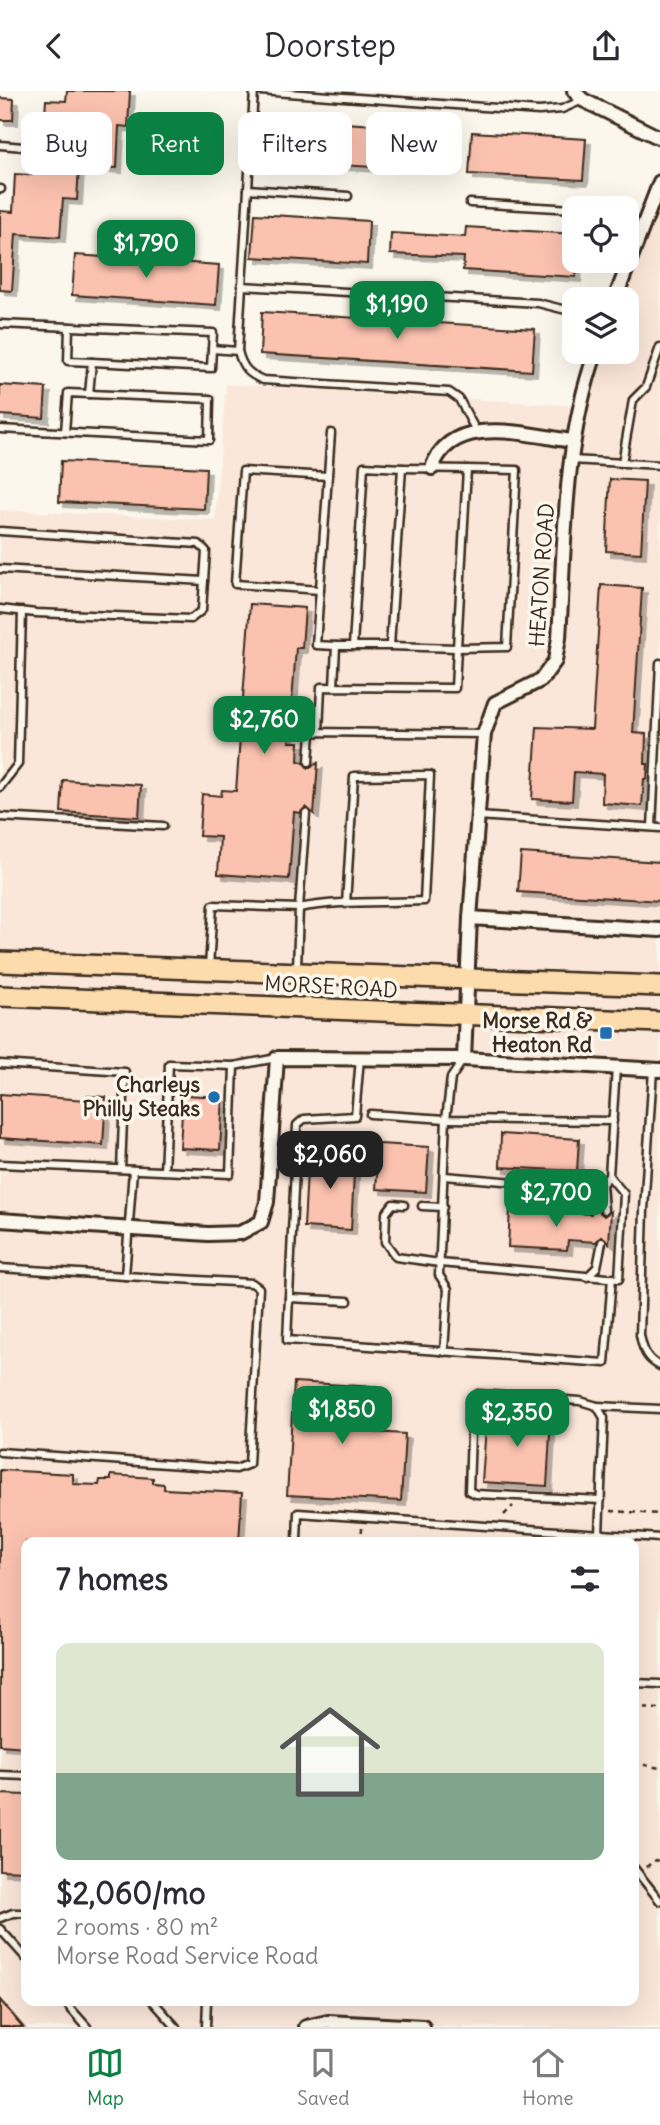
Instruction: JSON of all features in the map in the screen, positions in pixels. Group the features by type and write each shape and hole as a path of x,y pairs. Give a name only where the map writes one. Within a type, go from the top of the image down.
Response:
{"main road":[{"name":"MORSE ROAD","path":"0,961 660,986"},
{"name":"MORSE ROAD","path":"0,996 660,1022"}],"street":[{"path":"579,95 660,138"},
{"path":"620,287 642,229 655,210 660,182"},
{"name":"HEATON ROAD","path":"464,1059 470,918 484,734 495,703 541,680 555,661 559,638 572,441 591,364"},
{"path":"432,468 436,457 452,439 476,431 572,441"},
{"path":"470,918 660,930"},
{"path":"0,1220 208,1234 240,1233 261,1221 267,1202 277,1058 464,1059 656,1070"},
{"path":"306,2027 328,2022 423,2027"}],"lane":[{"path":"254,91 238,351 242,364 251,375 263,380 449,392 459,399 476,431"},
{"path":"260,91 540,111 562,109 579,95"},
{"path":"0,145 21,147"},
{"path":"248,189 348,196"},
{"path":"470,203 562,208"},
{"path":"241,286 538,303 562,309"},
{"path":"0,324 213,333 211,368 68,361 69,327"},
{"path":"622,463 633,400 646,387 660,347"},
{"path":"212,349 238,351"},
{"path":"89,394 92,362"},
{"path":"0,429 209,440 210,399 68,393 65,432"},
{"path":"331,433 316,645 336,646 457,648 507,647 517,470 364,466 352,646"},
{"path":"570,460 660,465"},
{"path":"390,646 402,468"},
{"path":"319,732 321,687 455,688 467,469"},
{"path":"320,590 235,584 243,471 328,476"},
{"path":"0,531 199,544 206,551 202,610 191,619 36,613 0,609"},
{"path":"0,569 204,581"},
{"path":"0,787 18,764 22,611"},
{"path":"334,687 336,646"},
{"path":"652,827 660,663"},
{"path":"309,762 311,732 484,734"},
{"path":"209,969 213,905 299,908 424,901 430,775 354,776 346,904"},
{"path":"297,973 306,813"},
{"path":"478,816 660,828"},
{"path":"0,817 163,826"},
{"path":"164,1171 169,1064 234,1066 277,1058"},
{"path":"360,1058 355,1116 304,1119 298,1125 287,1340 605,1363 612,1278"},
{"path":"444,1352 447,1289 439,1275 446,1119 451,1078 464,1059"},
{"path":"0,1064 125,1072 121,1169"},
{"path":"0,1164 230,1174 234,1066"},
{"path":"444,1176 587,1188 602,1184 609,1176 616,1068"},
{"path":"656,1070 644,1210 640,1335 642,1348 648,1359 660,1366"},
{"path":"370,1114 446,1119 612,1121"},
{"path":"124,1276 133,1170"},
{"path":"404,1205 393,1204 386,1213 385,1243 396,1257 619,1279 624,1194 609,1176"},
{"path":"602,1184 604,1210"},
{"path":"422,1206 443,1207"},
{"path":"587,1277 597,1267 602,1242"},
{"path":"0,1268 253,1283 259,1288 249,1464 236,1469 0,1452"},
{"path":"289,1298 348,1301"},
{"path":"601,1500 476,1494 469,1490 472,1402 478,1394 580,1401 597,1406 660,1409"},
{"path":"597,1406 604,1418 599,1537"},
{"path":"297,1537 298,1513 587,1537"},
{"path":"639,1538 660,1538"},
{"path":"639,1683 660,1684"},
{"path":"0,1775 21,1776"},
{"path":"639,1874 660,1901"},
{"path":"0,1918 21,1913"},
{"path":"0,1929 21,1952"},
{"path":"68,2006 87,2027"},
{"path":"157,2006 176,2027"},
{"path":"206,2027 207,2006"}],"path":[{"path":"492,1515 506,1515 513,1506"},
{"path":"610,1511 660,1514"},
{"path":"361,1537 362,1528"},
{"path":"639,1708 660,1709"},
{"path":"639,1764 660,1768"},
{"path":"643,1868 656,1860 660,1862"}],"shaded area":[{"path":"660,177 660,2027 461,2027 307,2020 294,2027 0,2027 0,510 215,520 226,384 581,406 596,364 639,364 639,287 622,287 627,273 639,273 639,238"}],"building":[{"path":"67,91 130,91 126,127 119,126 117,168 112,168 112,112 45,112 46,100 66,101"},
{"path":"0,98 14,99 13,120 0,120"},
{"path":"352,124 366,124 366,167 352,166"},
{"path":"472,132 586,139 583,180 469,174"},
{"path":"15,174 78,175 77,200 63,199 60,237 16,234 12,291 0,290 0,211 13,212"},
{"path":"255,214 369,221 367,264 252,257"},
{"path":"466,227 562,233 562,273 576,273 576,277 463,270 464,257 390,254 391,233 465,237"},
{"path":"75,255 219,265 216,305 72,295"},
{"path":"262,312 535,329 532,371 260,354"},
{"path":"0,385 46,388 44,418 0,415"},
{"path":"61,461 206,468 204,509 59,502"},
{"path":"610,479 645,481 641,553 606,551"},
{"path":"601,585 642,588 633,733 646,734 645,764 648,764 642,806 602,803 603,774 574,772 572,801 532,799 537,727 592,729"},
{"path":"250,604 305,608 302,648 296,648 289,742 299,742 298,761 308,768 318,763 314,814 306,807 300,813 294,812 289,879 218,874 220,837 199,836 202,794 221,796 222,790 236,791"},
{"path":"63,780 141,785 139,817 61,812"},
{"path":"521,853 660,862 660,901 518,892"},
{"path":"0,1094 87,1100 87,1096 106,1097 103,1145 0,1138"},
{"path":"183,1095 223,1097 220,1150 180,1148"},
{"path":"501,1134 579,1139 577,1171 500,1167"},
{"path":"379,1144 429,1147 426,1192 376,1189"},
{"path":"308,1152 355,1154 351,1230 304,1227"},
{"path":"510,1209 591,1214 592,1210 598,1210 604,1216 611,1211 609,1243 602,1236 596,1242 568,1240 567,1250 508,1247"},
{"path":"294,1382 376,1387 373,1432 405,1434 401,1501 287,1495"},
{"path":"487,1412 551,1417 547,1486 482,1482"},
{"path":"0,1470 73,1474 73,1484 99,1485 100,1480 111,1480 111,1475 153,1478 153,1483 164,1484 164,1489 242,1493 239,1537 21,1537 21,1747 0,1745"},
{"path":"0,1794 21,1795 21,1871 0,1870"},
{"path":"0,2000 23,2027 0,2027"}],"place":[{"name":"Morse Rd & Heaton Rd","path":"606,1033"},
{"name":"Charleys Philly Steaks","path":"214,1097"}]}
